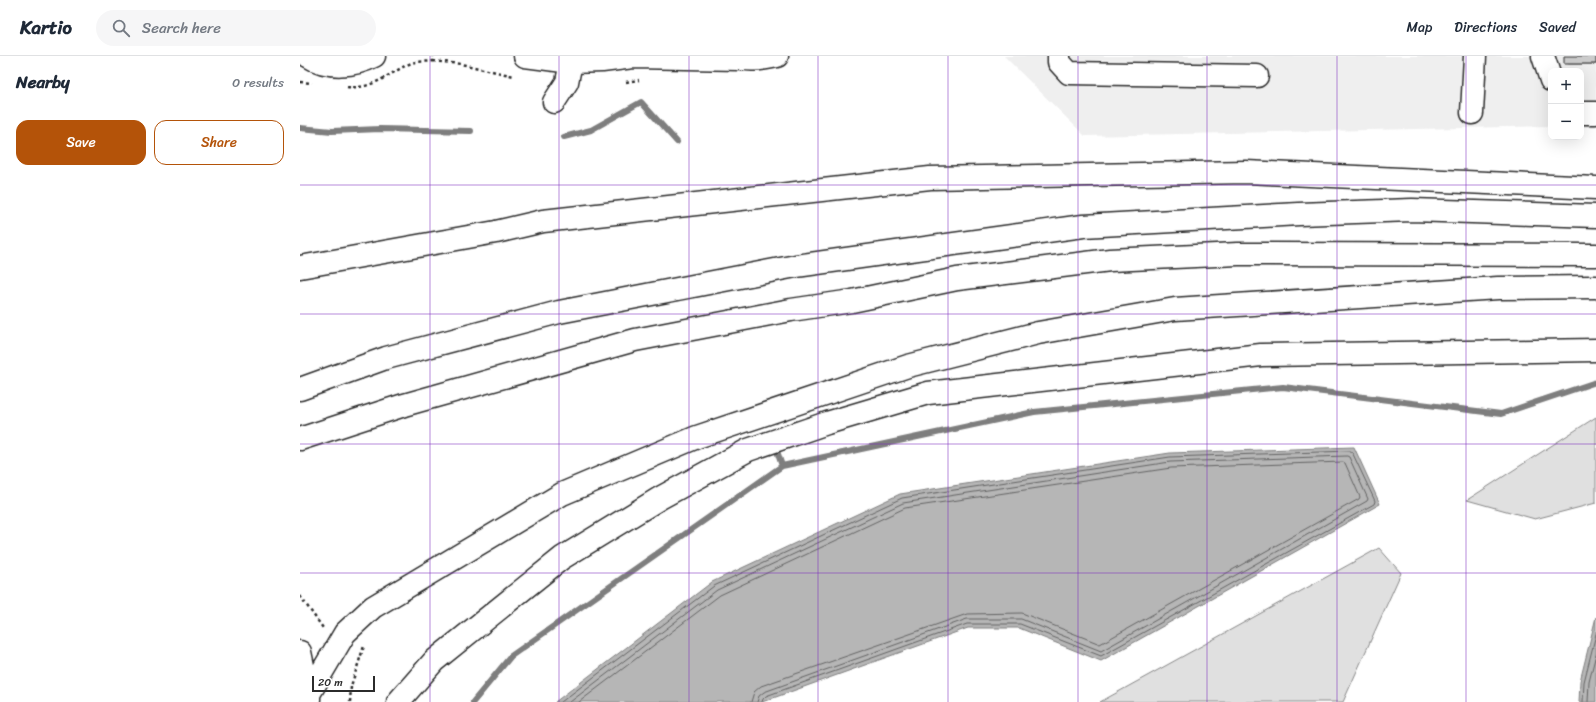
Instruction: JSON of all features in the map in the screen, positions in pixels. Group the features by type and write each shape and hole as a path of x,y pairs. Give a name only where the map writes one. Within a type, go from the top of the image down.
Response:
{"main road":[{"path":"306,57 331,64 353,64 374,56"},
{"path":"525,56 571,62 602,61 634,56 736,57 758,60 777,56"},
{"path":"1059,56 1059,62 1069,73 1257,76"},
{"path":"1472,113 1475,56"},
{"path":"1543,56 1548,71"},
{"path":"554,102 567,82 571,62"},
{"path":"1584,112 1596,113"},
{"path":"300,267 496,232 543,221 930,178 1246,172 1596,188"},
{"path":"300,389 386,358 559,312 796,266 1083,226 1299,214 1412,210 1596,216"},
{"path":"300,439 404,405 635,340 791,310 852,301 957,279 1110,260 1238,254 1596,255"},
{"path":"309,698 345,633 373,607 562,494 697,437 908,366 1038,333 1175,309 1498,288 1596,287"},
{"path":"398,702 434,661 562,558 660,498 748,450 827,423 921,395 1191,362 1261,355 1596,350"},
{"path":"300,652 309,698"}],"shaded area":[{"path":"1004,56 1596,56 1596,127 1584,127 1584,68 1548,68 1548,126 1085,136"},
{"path":"1596,417 1596,503 1535,519 1467,500"},
{"path":"1379,548 1401,573 1343,702 1100,702"}],"water":[{"path":"1354,447 1380,504 1101,661 1019,628 968,628 762,702 555,702 712,582 900,494 1170,453"},
{"path":"1596,617 1596,702 1579,702 1580,681"}],"building":[{"path":"1564,56 1596,56 1596,64 1564,64"}],"waterway":[{"path":"564,137 591,130 641,102 677,142"},
{"path":"300,128 332,131 380,129 471,131"},
{"path":"473,702 511,656 782,466 1034,412 1283,387 1501,414 1596,382"},
{"path":"777,451 782,466"}]}
